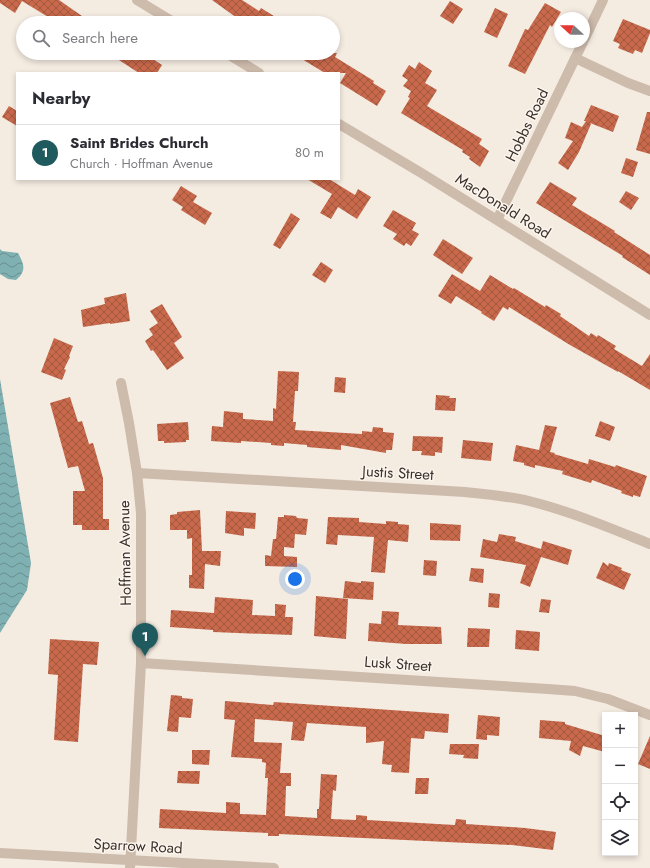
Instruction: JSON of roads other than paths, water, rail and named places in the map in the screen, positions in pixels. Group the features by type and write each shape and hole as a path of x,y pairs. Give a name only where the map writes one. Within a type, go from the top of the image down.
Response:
{"street":[{"path":"137,0 163,16"},
{"name":"Hobbs Road","path":"590,27 603,0"},
{"name":"Hobbs Road","path":"497,220 580,48"},
{"path":"575,58 628,83 650,91"},
{"path":"238,60 257,72"},
{"name":"MacDonald Road","path":"340,125 650,315"},
{"name":"Hoffman Avenue","path":"121,383 129,422 141,513 141,663 130,864"},
{"name":"Justis Street","path":"137,474 457,492 500,496 528,501 562,510 650,544"},
{"name":"Lusk Street","path":"141,663 548,688 575,691 608,699 650,714"},
{"name":"Sparrow Road","path":"0,853 130,864 274,868"}],"water":[{"path":"0,249 2,251 18,253 23,264 23,270 22,274 16,280 8,279 0,274"},
{"path":"0,379 31,563 27,590 0,633"}],"place":[{"name":"Saint Brides Church","path":"145,656"}]}
